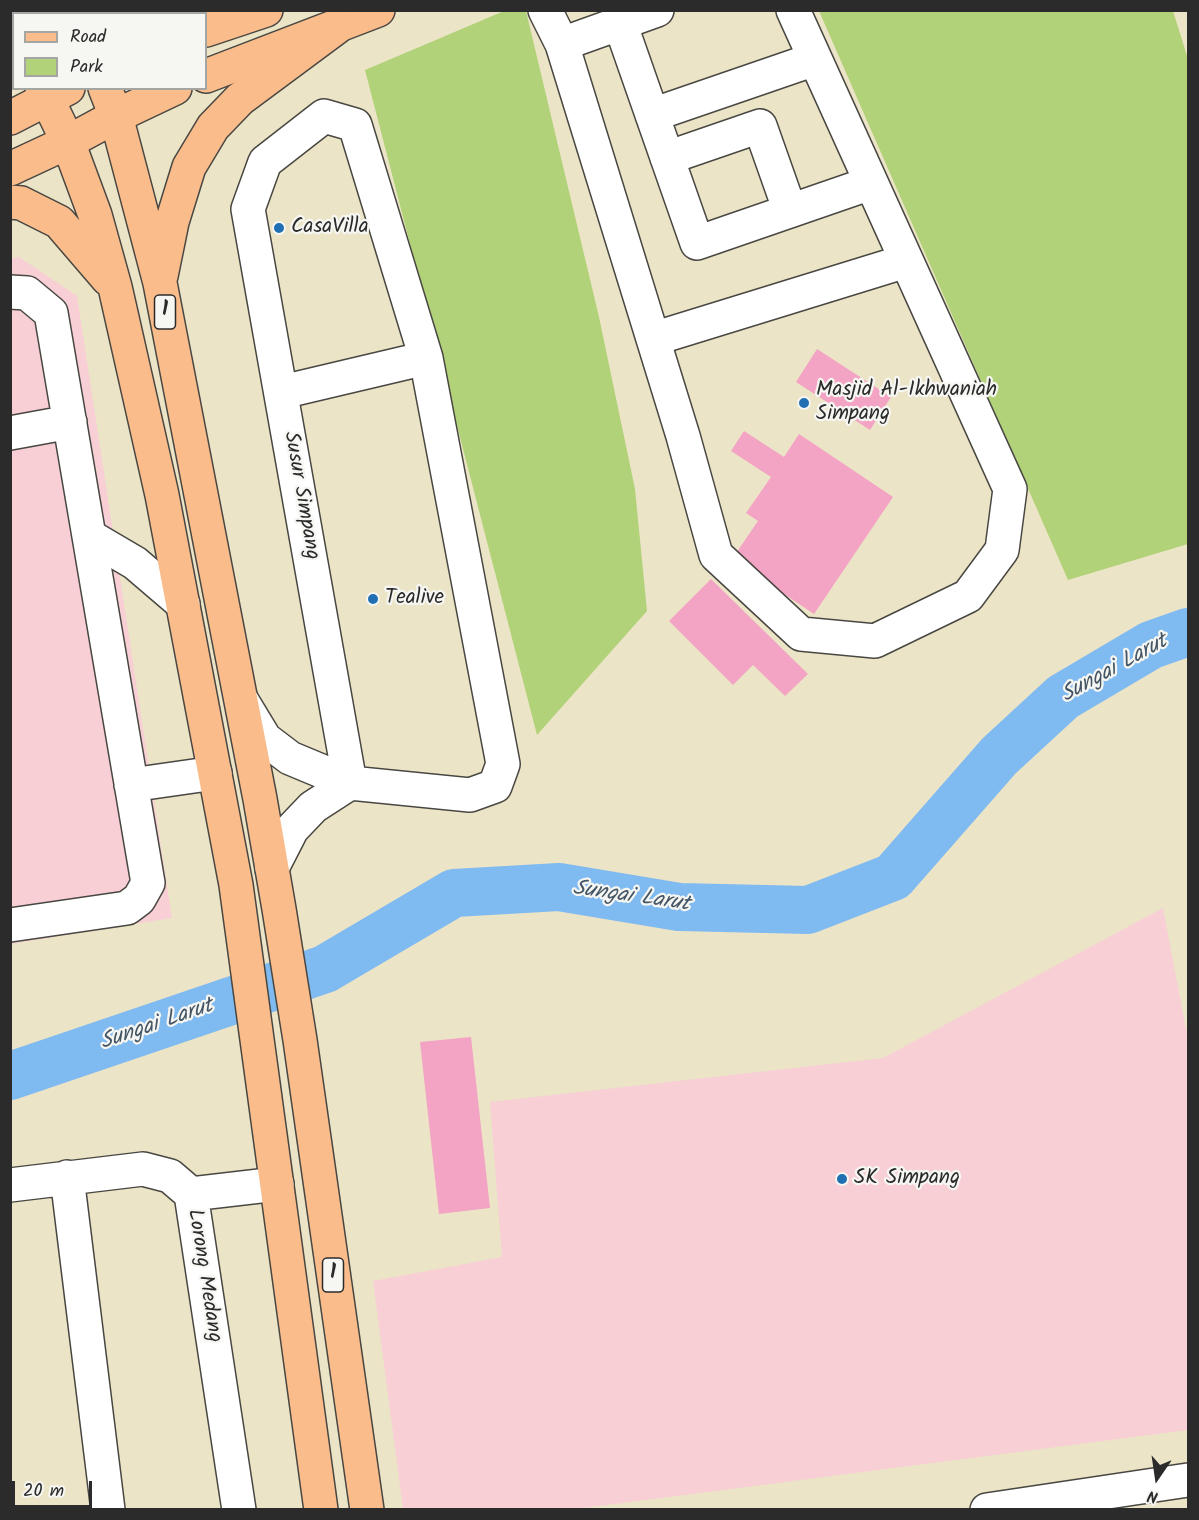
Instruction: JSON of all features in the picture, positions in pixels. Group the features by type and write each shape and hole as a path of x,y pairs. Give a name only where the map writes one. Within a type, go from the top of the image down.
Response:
{"main road":[{"path":"207,30 266,10"},
{"path":"207,76 378,10"},
{"path":"160,283 172,222 189,167 213,127 240,99 337,27"},
{"path":"10,169 68,142 110,102 166,90"},
{"path":"10,118 52,92"},
{"name":"1","path":"52,92 95,215 115,287 162,495 183,604 240,913 321,1509"},
{"name":"1","path":"110,102 160,283 272,868 300,1040 367,1509"},
{"path":"10,202 21,203 59,222 115,287"}],"street":[{"path":"545,10 562,44 683,436 716,555 801,634 875,641 968,596 1002,550 1010,489 793,10"},
{"path":"562,44 657,10"},
{"path":"620,23 697,243 871,183"},
{"path":"652,115 815,58"},
{"name":"Susur Simpang","path":"350,783 248,209 265,162 324,116 355,125 426,358"},
{"path":"666,158 760,126 790,212"},
{"path":"653,339 906,261"},
{"path":"10,292 27,293 51,313 148,883 139,899 127,908 12,916"},
{"path":"240,699 265,739 290,759 350,783 470,795 495,786 503,764 426,358 282,392"},
{"path":"10,433 70,422"},
{"path":"89,536 135,563 183,604"},
{"path":"131,785 215,773"},
{"path":"272,868 292,829 313,807 350,783"},
{"name":"Lorong Medang","path":"10,1185 143,1169 170,1176 191,1194 239,1509"},
{"path":"67,1177 108,1509"},
{"path":"191,1194 277,1184"},
{"path":"987,1509 1188,1480"}],"shaded area":[{"path":"19,257 77,296 172,918 11,944 10,259"},
{"name":"SK Simpang","path":"1163,908 1188,1040 1188,1430 576,1509 403,1509 373,1281 502,1257 490,1102 883,1058"}],"green space":[{"path":"504,11 526,11 599,317 635,489 647,611 537,735 365,70"},
{"path":"819,11 1173,11 1188,59 1188,544 1068,580"}],"building":[{"path":"817,349 891,397 870,430 796,382"},
{"path":"744,431 784,457 799,434 893,497 814,614 732,559 758,521 746,513 771,477 731,451"},
{"path":"711,579 808,674 785,696 753,665 733,685 669,621"},
{"path":"471,1037 490,1208 439,1214 420,1042"}],"waterway":[{"name":"Sungai Larut","path":"10,1076 325,969 454,893 559,887 679,907 808,910 893,877 999,756 1063,697 1151,645 1188,632"}],"place":[{"name":"CasaVilla","path":"279,228"},
{"name":"Masjid Al-Ikhwaniah Simpang","path":"804,403"},
{"name":"Tealive","path":"373,599"},
{"name":"SK Simpang","path":"842,1179"}]}
